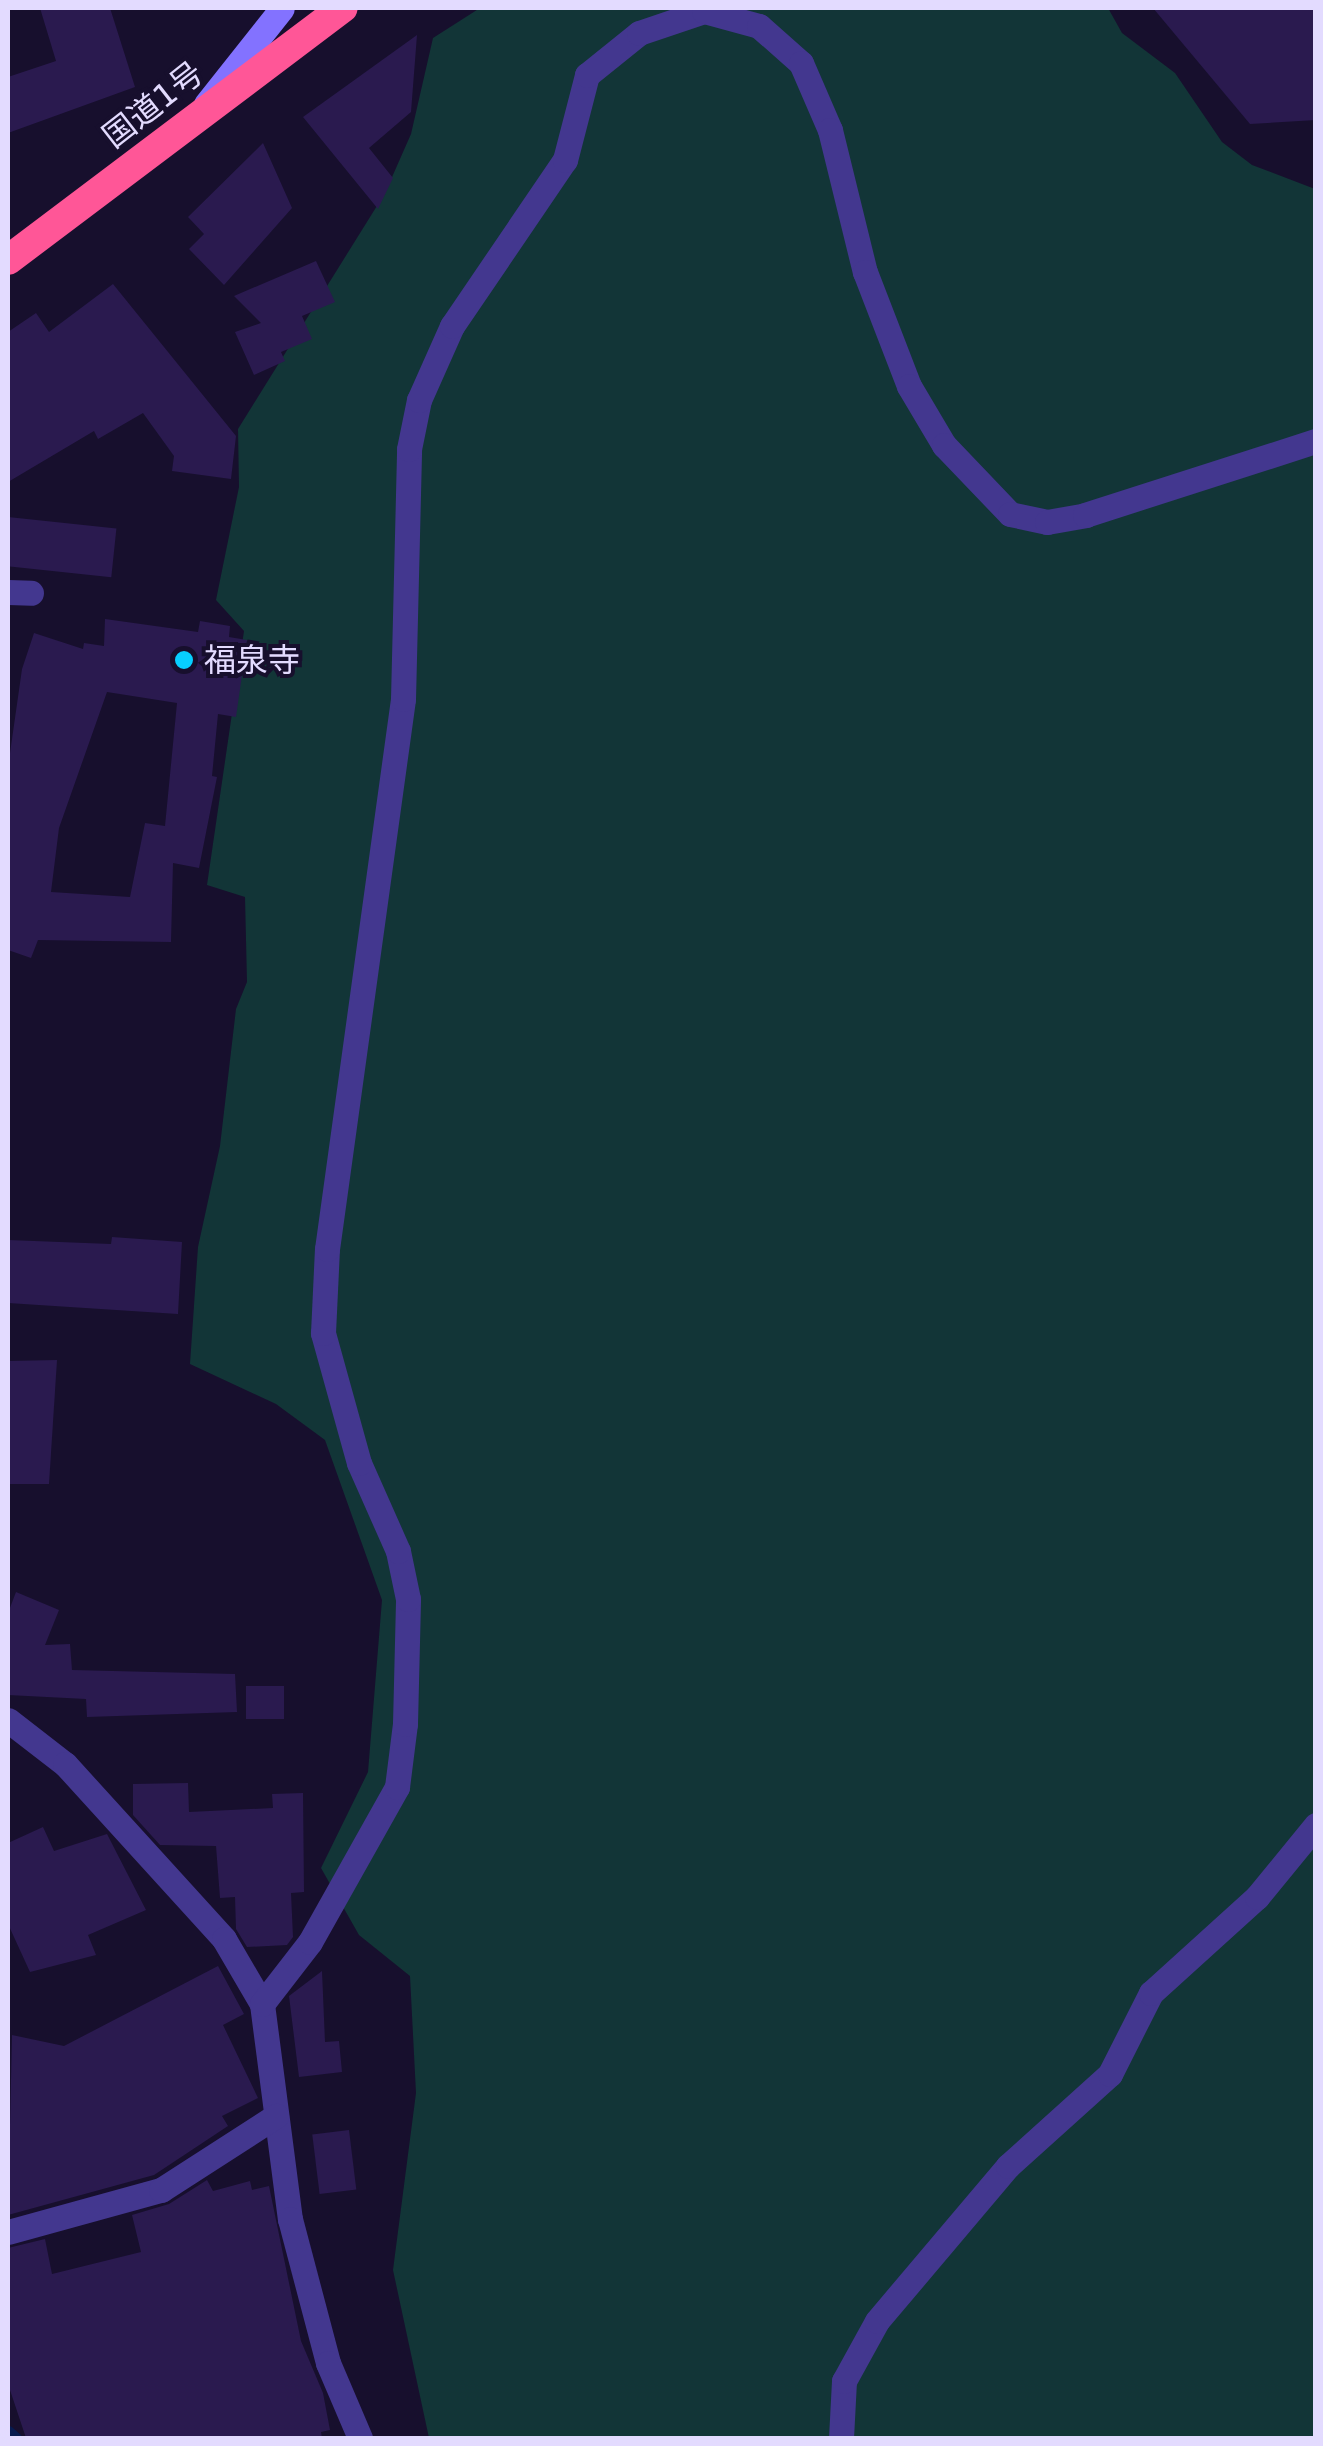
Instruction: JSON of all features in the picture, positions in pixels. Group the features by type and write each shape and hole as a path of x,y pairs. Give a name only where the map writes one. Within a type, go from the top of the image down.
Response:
{"highway":[{"name":"国道1号","path":"8,260 343,8"}],"main road":[{"path":"200,112 282,8"}],"street":[{"path":"262,2004 310,1942 398,1787 406,1724 408,1599 398,1551 360,1463 324,1333 327,1248 403,698 409,449 420,400 452,326 565,160 587,74 639,33 704,11 759,26 801,63 830,130 866,272 909,386 944,445 1010,514 1047,522 1085,515 1316,441"},
{"path":"8,1720 65,1764 224,1939 262,2004 276,2116 307,2292 360,2438"},
{"path":"841,2438 844,2380 877,2321 1008,2166 1110,2074 1151,1993 1257,1897 1316,1826"},
{"path":"8,2232 161,2190 276,2116"}],"green space":[{"path":"480,8 1108,8 1122,33 1175,73 1222,142 1252,165 1315,189 1315,2438 429,2438 393,2270 416,2093 410,1976 359,1935 321,1868 368,1772 382,1600 325,1440 276,1404 190,1364 198,1247 220,1146 236,1009 247,982 245,897 207,885 244,631 216,600 239,487 238,429 385,193 411,134 433,38"}],"building":[{"path":"40,8 110,8 135,87 8,133 8,77 56,61"},
{"path":"1153,8 1316,8 1316,120 1250,124"},
{"path":"417,35 411,112 369,148 393,178 378,209 303,117"},
{"path":"263,143 292,208 224,285 189,249 204,234 188,217"},
{"path":"316,261 335,302 302,316 312,339 281,352 285,361 254,375 235,332 261,323 234,296"},
{"path":"113,284 236,436 231,479 172,471 174,456 143,413 98,439 94,431 8,482 8,332 36,313 49,332"},
{"path":"8,517 116,528 111,577 8,566"},
{"path":"105,619 198,632 200,621 230,626 229,637 247,640 236,717 218,714 212,776 217,777 199,868 173,863 171,942 38,940 31,958 8,950 8,767 22,669 34,633 83,649 84,643 104,646","holes":["107,692 177,703 165,826 145,823 130,897 51,892 59,828"]},
{"path":"112,1237 182,1242 178,1314 8,1303 8,1240 111,1244"},
{"path":"57,1360 49,1484 8,1484 8,1361"},
{"path":"16,1592 59,1610 45,1645 70,1644 72,1670 235,1674 237,1712 87,1717 86,1699 8,1695 8,1613"},
{"path":"246,1686 284,1686 284,1719 246,1719"},
{"path":"188,1783 189,1812 273,1808 272,1794 303,1793 304,1892 291,1893 293,1937 287,1945 247,1947 236,1929 235,1897 220,1898 216,1846 160,1845 133,1815 133,1784"},
{"path":"43,1827 54,1851 107,1834 146,1910 88,1935 96,1955 30,1972 8,1924 8,1843"},
{"path":"218,1966 244,2014 223,2025 258,2098 222,2116 228,2126 154,2175 8,2215 12,2035 64,2046"},
{"path":"322,1971 325,2042 339,2041 342,2072 299,2077 289,1996"},
{"path":"349,2130 356,2190 320,2194 312,2135"},
{"path":"207,2180 213,2191 250,2181 252,2190 269,2186 301,2341 323,2393 330,2430 321,2432 322,2438 26,2438 8,2384 8,2248 45,2239 52,2274 141,2252 132,2215 169,2204"}],"waterway":[{"path":"8,2431 16,2438"}],"place":[{"name":"福泉寺","path":"184,660"}]}
